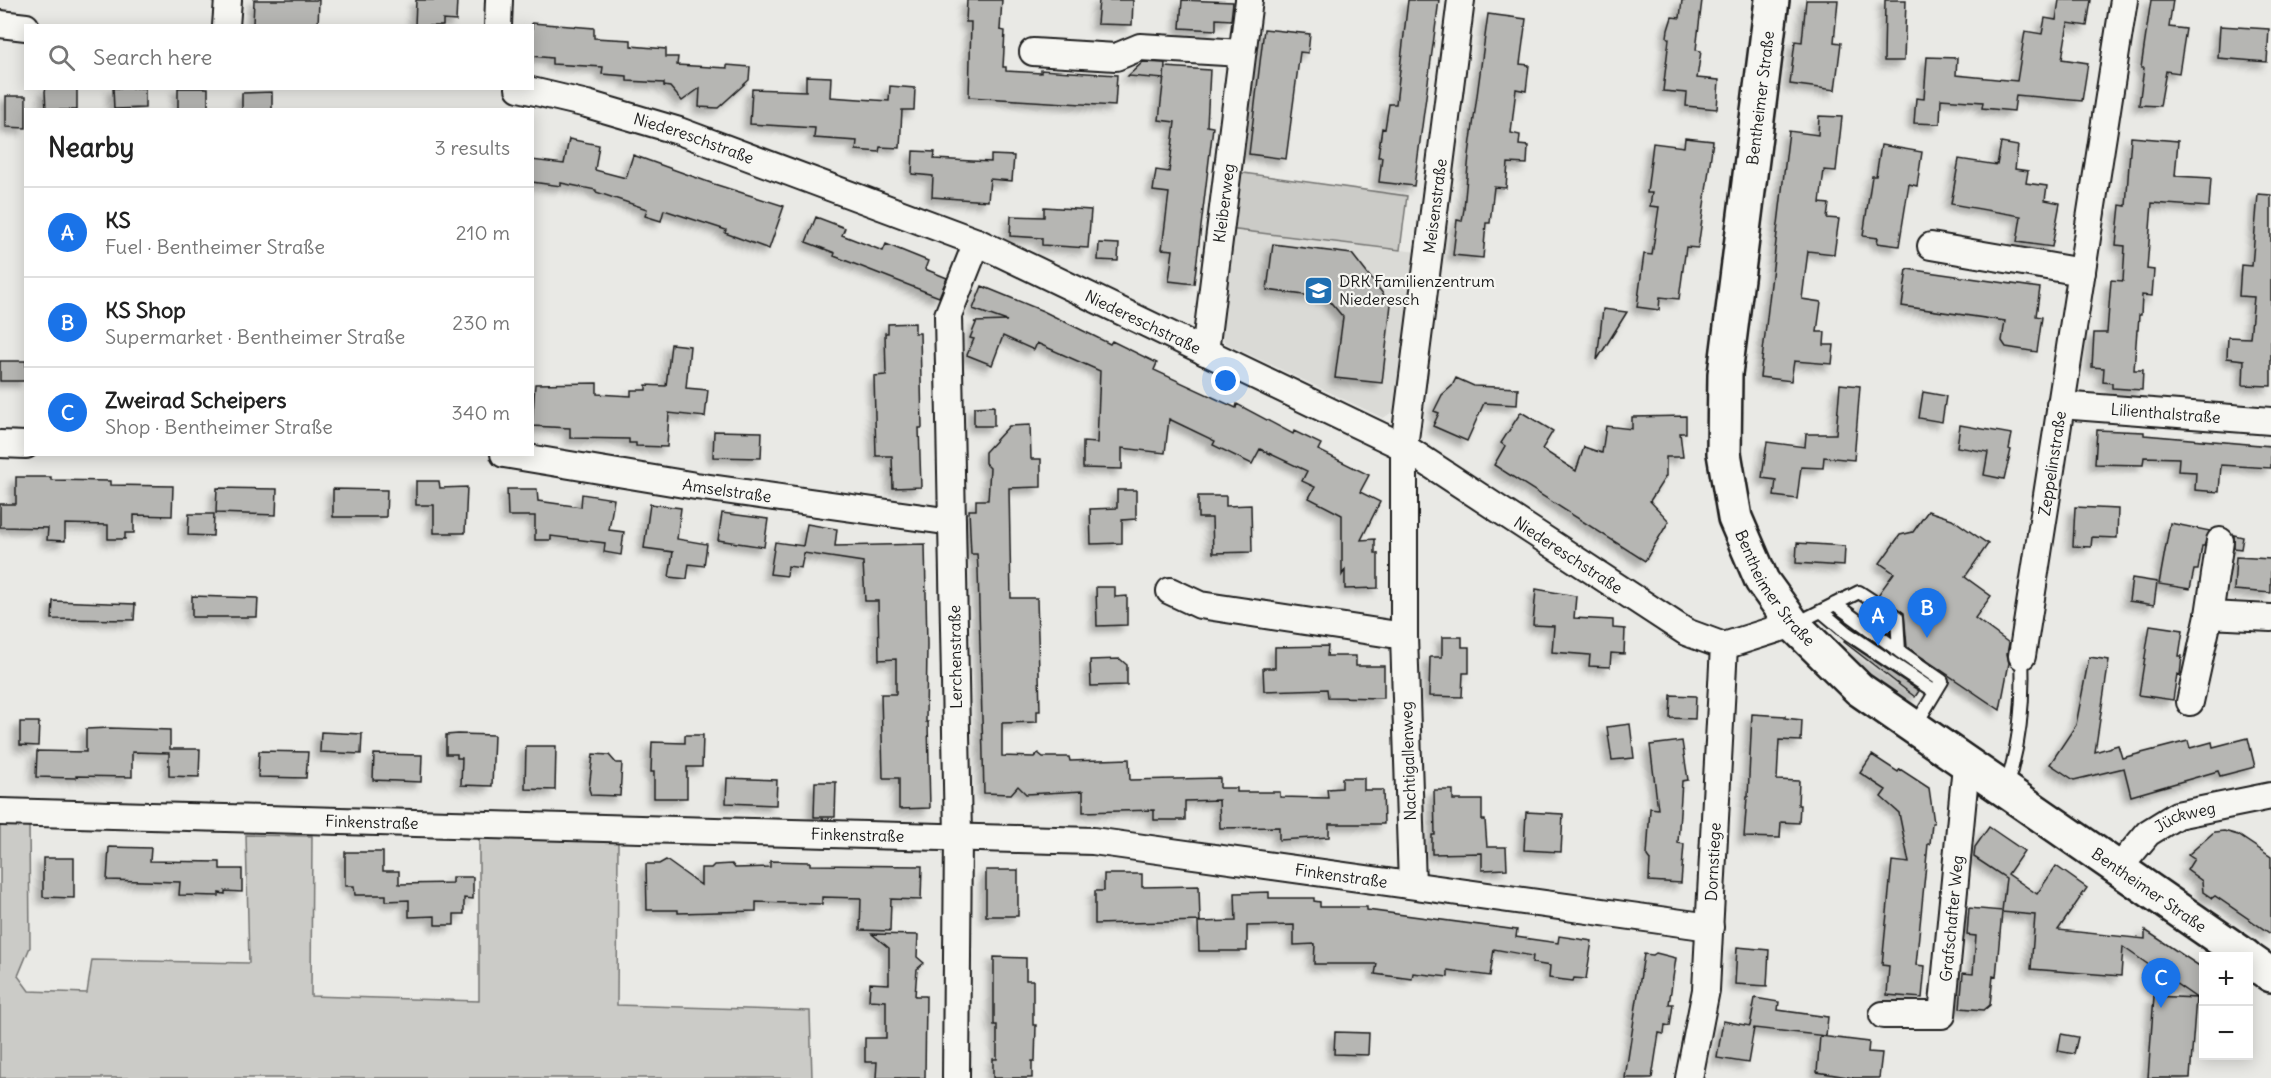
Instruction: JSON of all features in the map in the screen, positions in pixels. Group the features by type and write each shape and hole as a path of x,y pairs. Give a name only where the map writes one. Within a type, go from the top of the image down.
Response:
{"main road":[{"name":"Bentheimer Straße","path":"1772,0 1725,374 1724,453 1735,518 1762,581 1807,618 1859,689 2238,952"},
{"path":"2253,962 2271,975"}],"street":[{"path":"226,24 228,0"},
{"path":"498,24 499,0"},
{"name":"Kleiberweg","path":"1205,352 1249,0"},
{"name":"Meisenstraße","path":"1404,447 1461,0"},
{"name":"Zeppelinstraße","path":"2022,656 2124,0"},
{"path":"0,24 24,27"},
{"path":"1033,52 1116,57 1140,47 1242,53"},
{"name":"Niedereschstraße","path":"528,90 587,104 679,131 977,242 1404,447 1686,632 1724,646"},
{"name":"Lerchenstraße","path":"956,1078 958,836 948,315 977,242"},
{"path":"1930,246 2082,272"},
{"name":"Lilienthalstraße","path":"2060,405 2271,421"},
{"path":"0,444 24,445"},
{"name":"Nachtigallenweg","path":"1404,447 1404,636 1412,885"},
{"name":"Amselstraße","path":"516,456 696,486 952,522"},
{"path":"2190,702 2209,615 2220,541"},
{"path":"1170,591 1200,605 1404,636"},
{"path":"2209,615 2271,618"},
{"path":"1724,646 1807,618"},
{"name":"Dornstiege","path":"1689,1078 1706,990 1724,646"},
{"name":"Grafschafter Weg","path":"1883,1015 1942,1015 1966,765"},
{"name":"Jückweg","path":"2118,869 2148,833 2177,815 2271,796"},
{"name":"Finkenstraße","path":"0,812 1093,841 1710,927"}],"lane":[{"path":"1807,618 1859,592 1897,617 1899,651"},
{"path":"1834,604 1942,681 1914,728"},
{"path":"1807,618 1847,633 1935,692"},
{"path":"2004,791 2014,763 2024,694 2022,656"}],"shaded area":[{"path":"1236,172 1407,196 1400,250 1229,229"},
{"name":"DRK Familienzentrum Niederesch","path":"1229,229 1418,252 1399,408 1383,418 1225,343 1217,328"},
{"path":"0,824 29,824 30,947 18,976 29,991 87,993 92,960 249,963 246,835 312,836 311,996 479,1001 479,835 618,842 617,1005 810,1011 812,1078 0,1078"}],"building":[{"path":"254,0 319,0 318,24 253,24"},
{"path":"416,0 457,0 456,21 443,20 443,24 415,24"},
{"path":"967,0 1002,0 1000,30 1005,31 1003,67 1006,67 1006,71 1041,73 1041,70 1117,75 1115,106 969,97 971,22 966,22"},
{"path":"1099,0 1133,0 1132,25 1097,24"},
{"path":"1182,0 1233,2 1231,20 1216,19 1216,30 1180,28"},
{"path":"1408,0 1439,0 1414,186 1379,182 1382,157 1378,157 1382,128 1385,129 1389,104 1396,104"},
{"path":"1682,0 1702,0 1696,50 1701,51 1697,78 1719,80 1717,109 1686,106 1687,93 1663,91 1668,30 1672,17 1680,18"},
{"path":"1806,0 1838,0 1834,42 1841,43 1835,90 1790,84 1795,41 1802,42"},
{"path":"1885,0 1906,0 1904,61 1884,61"},
{"path":"2059,0 2091,0 2087,26 2068,23 2062,59 2088,63 2082,101 2016,95 2014,111 1982,108 1983,102 1941,99 1940,124 1914,123 1916,98 1924,99 1927,57 1957,58 1956,75 2017,81 2025,31 2042,34 2045,18 2056,20"},
{"path":"2151,0 2173,0 2169,27 2186,29 2179,73 2166,71 2160,106 2139,105 2144,68 2141,68"},
{"path":"1488,14 1526,19 1520,64 1529,65 1526,91 1516,89 1511,133 1520,135 1519,145 1528,146 1527,164 1508,163 1506,188 1494,187 1490,223 1486,223 1483,258 1453,255 1457,220 1462,221 1464,209"},
{"path":"532,23 594,28 594,38 631,40 631,46 666,49 666,57 678,57 677,65 750,67 749,80 718,108 699,107 700,88 682,101 670,87 664,86 664,83 627,81 627,76 602,74 603,67 552,64 552,58 534,56 534,24"},
{"path":"2220,26 2269,29 2267,62 2218,58"},
{"path":"1264,29 1310,34 1308,53 1300,52 1286,159 1249,154"},
{"path":"1143,62 1165,63 1164,79 1128,76"},
{"path":"1165,67 1210,70 1207,126 1213,127 1194,284 1169,281 1173,250 1162,249 1169,193 1153,191 1156,170 1169,172 1175,122 1159,120"},
{"path":"806,76 831,77 830,97 889,101 890,86 915,88 914,110 902,110 900,148 880,147 879,152 856,150 857,141 814,138 815,128 750,124 752,89 806,91"},
{"path":"77,90 77,108 46,108 45,91"},
{"path":"113,90 145,90 145,108 114,108"},
{"path":"178,90 208,90 208,108 178,108"},
{"path":"272,92 272,108 242,108 242,93"},
{"path":"6,96 26,96 24,128 6,127"},
{"path":"1819,116 1842,117 1836,171 1824,170 1820,203 1829,204 1827,218 1839,219 1834,254 1808,251 1802,299 1821,302 1817,332 1825,332 1824,345 1834,345 1832,364 1794,361 1791,381 1760,377 1789,131 1818,135"},
{"path":"2131,137 2178,141 2175,176 2211,178 2209,207 2152,203 2147,269 2154,270 2152,296 2142,295 2134,370 2143,370 2142,390 2112,388 2112,383 2103,382 2104,368 2092,367 2094,333 2107,333 2111,280 2123,281 2125,246 2116,245 2120,205 2126,206"},
{"path":"1685,138 1713,141 1698,248 1686,247 1679,299 1660,297 1659,310 1637,307 1644,254 1652,255 1659,207 1650,206 1652,193 1647,193 1653,143 1684,147"},
{"path":"569,139 599,145 595,170 626,178 633,155 784,206 769,249 725,233 726,230 664,210 661,221 645,216 647,209 596,192 596,190 561,183 561,186 534,182 534,160 564,164"},
{"path":"2001,143 2018,146 2015,169 2028,171 2026,183 2047,186 2045,200 2060,203 2052,247 2017,242 2021,216 1951,204 1959,159 1997,165"},
{"path":"1881,145 1922,152 1917,186 1909,184 1899,246 1877,243 1878,238 1863,236 1872,176 1876,176"},
{"path":"913,151 935,152 934,159 991,162 991,155 1014,156 1012,181 990,179 988,201 932,197 933,176 912,174"},
{"path":"2258,194 2271,195 2271,386 2243,385 2244,360 2227,358 2228,337 2250,338 2254,297 2239,296 2241,265 2252,266"},
{"path":"1044,207 1091,210 1088,248 1042,245 1042,238 1010,236 1011,216 1044,217"},
{"path":"816,217 845,228 842,235 883,251 886,244 928,261 925,269 947,278 939,297 834,256 835,253 806,242"},
{"path":"1099,243 1119,244 1118,261 1098,260"},
{"path":"1273,244 1352,254 1391,304 1382,383 1335,378 1343,317 1327,298 1267,290"},
{"path":"1907,269 2040,288 2036,316 2042,317 2037,352 2006,347 2002,341 2005,321 1902,306"},
{"path":"982,286 1043,311 1110,344 1112,341 1157,363 1154,370 1236,408 1237,404 1293,434 1294,431 1321,444 1318,450 1369,475 1360,492 1380,502 1361,540 1375,539 1375,553 1378,553 1378,588 1345,589 1345,570 1342,575 1342,515 1309,498 1315,487 1302,481 1307,471 1260,449 1252,464 1213,445 1215,441 1169,419 1165,453 1122,448 1122,469 1083,468 1083,442 1097,443 1100,371 1037,343 1034,350 1003,336 992,365 967,355 974,339 970,338 976,323 974,322 1007,321 973,309"},
{"path":"1603,309 1627,312 1597,360"},
{"path":"915,323 915,333 920,333 921,487 893,488 892,456 876,456 874,376 886,375 885,333 888,333 888,324"},
{"path":"671,344 690,346 686,388 708,390 705,417 669,413 667,447 636,446 636,443 629,443 629,439 570,438 570,428 534,426 535,384 597,383 597,394 631,396 631,390 646,390 646,385 666,386"},
{"path":"0,361 24,361 24,381 0,381"},
{"path":"1456,378 1474,386 1518,388 1517,405 1484,403 1467,441 1433,426 1439,413 1434,411 1442,395 1452,386"},
{"path":"1840,384 1860,386 1854,460 1824,457 1823,468 1801,467 1797,499 1774,496 1776,480 1762,478 1767,442 1805,447 1806,434 1836,434"},
{"path":"1923,392 1946,396 1942,422 1919,418"},
{"path":"994,406 994,426 974,426 974,407"},
{"path":"1521,412 1553,431 1542,449 1576,471 1584,447 1602,453 1606,426 1632,429 1632,417 1686,416 1686,433 1680,433 1683,457 1666,457 1666,476 1650,501 1669,521 1645,561 1494,465 1505,446 1501,443"},
{"path":"1030,425 1031,459 1041,459 1041,487 1009,488 1011,598 1037,598 1040,711 1037,711 1037,722 1002,723 1002,756 1034,757 1038,753 1043,757 1069,757 1070,761 1129,759 1130,780 1220,778 1220,788 1237,788 1237,792 1280,792 1280,797 1328,798 1327,789 1342,788 1342,778 1364,778 1364,790 1383,790 1384,824 1329,824 1329,837 1279,840 1279,827 1220,828 1219,800 1185,801 1185,820 1154,820 1154,810 1083,812 1083,791 1026,794 1018,786 1011,794 984,793 978,569 977,554 971,554 969,510 976,510 976,500 988,500 990,468 985,463 985,452 1009,426"},
{"path":"1960,425 2012,434 2009,449 2011,450 2004,479 1984,475 1988,452 1957,447"},
{"path":"2097,430 2144,432 2144,435 2271,446 2271,468 2221,465 2219,492 2195,490 2196,472 2178,471 2179,458 2144,457 2143,465 2095,464"},
{"path":"714,431 762,432 761,458 713,457"},
{"path":"16,477 110,481 110,485 173,486 172,516 134,515 134,533 125,533 125,539 108,539 108,525 65,524 65,541 47,540 48,528 0,527 0,504 16,504"},
{"path":"416,481 439,481 440,488 467,487 465,533 434,533 434,505 416,505"},
{"path":"217,488 277,489 276,515 216,513"},
{"path":"333,489 387,490 386,517 333,517"},
{"path":"507,489 537,489 538,501 581,507 582,494 614,499 609,530 624,532 621,555 604,552 605,543 551,536 551,540 535,540 535,516 508,516"},
{"path":"1117,490 1136,490 1136,519 1122,520 1122,543 1091,544 1090,509 1117,508"},
{"path":"1198,496 1226,496 1226,506 1251,505 1252,552 1213,553 1212,518 1198,518"},
{"path":"650,504 681,508 677,539 707,544 704,566 689,564 687,579 669,577 673,552 644,548"},
{"path":"2075,507 2118,509 2117,538 2092,537 2091,547 2073,546"},
{"path":"1928,511 1952,519 1988,544 1965,577 1991,596 1975,618 2009,643 2007,654 2009,663 2000,710 1907,647 1904,613 1878,595 1894,573 1880,563 1900,535 1913,532"},
{"path":"722,513 768,519 764,547 718,540"},
{"path":"189,514 214,514 213,536 188,535"},
{"path":"2170,523 2210,531 2202,546 2198,570 2194,570 2190,589 2159,584"},
{"path":"807,524 837,529 835,546 925,544 926,722 928,722 930,808 899,809 899,778 883,778 881,694 896,694 896,659 879,660 878,601 865,601 863,562 804,553 801,568 788,566 787,576 770,574 775,542 803,546"},
{"path":"2234,535 2243,537 2241,549 2234,548"},
{"path":"1797,543 1845,546 1844,566 1796,563"},
{"path":"2236,557 2271,559 2271,593 2234,590"},
{"path":"2132,578 2157,582 2154,605 2129,601"},
{"path":"1096,587 1115,587 1115,597 1127,596 1127,625 1097,626"},
{"path":"1536,589 1576,596 1574,618 1613,620 1613,628 1625,629 1624,654 1611,653 1610,667 1589,666 1590,655 1552,652 1554,626 1533,625"},
{"path":"192,596 258,598 257,617 192,617"},
{"path":"53,601 135,604 134,620 52,619"},
{"path":"1869,608 1889,622 1890,634 1864,615"},
{"path":"2150,625 2183,630 2179,656 2182,656 2180,675 2177,674 2173,700 2139,695"},
{"path":"1442,637 1462,637 1462,647 1469,647 1469,673 1463,673 1462,697 1429,696 1430,657 1442,657"},
{"path":"1844,642 1919,691 1915,697"},
{"path":"1328,646 1327,656 1356,656 1356,666 1384,666 1384,698 1328,697 1327,689 1264,691 1263,668 1275,668 1275,647"},
{"path":"2089,657 2109,660 2095,752 2118,745 2122,758 2188,741 2190,748 2212,742 2213,747 2248,738 2255,767 2220,776 2218,771 2131,796 2124,768 2074,780 2050,764 2076,725"},
{"path":"1120,659 1127,665 1127,685 1091,686 1090,660"},
{"path":"1671,695 1696,696 1695,719 1670,718"},
{"path":"1752,714 1785,716 1785,718 1802,720 1801,741 1779,740 1777,780 1799,781 1798,805 1800,805 1799,823 1781,822 1780,838 1744,837"},
{"path":"20,722 39,722 38,746 20,745"},
{"path":"1630,724 1634,758 1612,760 1607,727"},
{"path":"86,729 170,730 170,749 200,749 199,777 169,776 169,753 132,752 132,777 36,777 37,751 86,752"},
{"path":"321,732 362,734 361,754 320,752"},
{"path":"446,735 494,735 492,786 461,785 462,758 457,758 457,754 446,754"},
{"path":"685,735 703,735 702,767 687,767 687,798 654,798 654,772 651,772 652,742 685,743"},
{"path":"1682,741 1688,780 1682,781 1678,843 1684,844 1681,883 1649,881 1650,860 1647,856 1650,808 1658,809 1650,745"},
{"path":"526,746 556,746 555,790 525,789"},
{"path":"259,751 308,752 306,778 258,777"},
{"path":"374,754 422,755 421,782 373,780"},
{"path":"593,754 609,755 616,763 622,763 620,796 591,795 589,789"},
{"path":"1872,755 1898,772 1900,769 1929,788 1934,823 1932,823 1930,844 1928,844 1916,965 1925,966 1922,998 1887,995 1889,966 1882,965 1892,861 1909,863 1899,813 1881,797 1886,790 1860,773"},
{"path":"727,778 777,780 776,805 726,803"},
{"path":"815,782 836,782 835,817 814,817"},
{"path":"1434,790 1453,790 1453,800 1482,800 1482,820 1485,820 1487,847 1506,847 1507,869 1482,870 1482,853 1432,854 1432,835 1435,835"},
{"path":"1526,812 1563,814 1561,852 1524,850"},
{"path":"1989,827 2024,851 2008,874 2037,894 2056,866 2087,888 2058,930 2145,939 2145,930 2199,966 2199,1000 2123,947 2121,976 2031,969 2035,915 2002,912 1996,977 1993,976 1990,1005 1984,1010 1960,1008 1963,973 1973,974 1976,936 1967,935 1969,908 2002,911 2006,878 1974,857 1975,847"},
{"path":"2224,831 2238,835 2271,857 2271,934 2215,896 2212,898 2203,892 2202,881 2187,870 2194,859 2188,855 2214,832"},
{"path":"109,847 151,848 150,861 220,862 220,869 242,869 242,892 225,891 225,894 219,893 219,896 179,895 180,882 107,880"},
{"path":"345,852 383,852 383,871 399,871 399,884 452,883 452,877 473,877 473,899 464,898 464,914 454,914 454,925 435,925 435,916 409,917 409,900 386,901 386,895 355,895 354,886 345,886"},
{"path":"43,858 74,858 74,898 43,897"},
{"path":"666,860 701,885 701,868 711,868 714,865 732,864 735,868 770,867 770,861 810,862 810,865 922,866 921,900 891,899 890,931 860,930 861,898 822,897 822,904 756,902 756,911 678,913 678,910 647,910 646,864 659,864"},
{"path":"986,870 1018,870 1018,916 986,916"},
{"path":"1104,874 1142,874 1142,887 1199,886 1200,921 1095,924 1095,891 1104,891"},
{"path":"1269,892 1269,898 1314,898 1314,901 1320,902 1320,907 1367,907 1367,910 1517,930 1516,937 1558,943 1559,936 1592,941 1586,979 1574,978 1573,981 1549,978 1550,966 1532,963 1533,956 1494,949 1490,976 1448,970 1448,977 1413,973 1412,979 1375,974 1377,964 1314,964 1315,944 1294,945 1294,925 1247,926 1247,951 1199,951 1198,922 1236,921 1235,893"},
{"path":"872,934 918,935 917,957 924,963 917,969 915,996 926,996 925,1078 876,1078 877,1062 865,1062 865,1038 886,1038 886,1001 869,1000 870,983 889,984 889,948"},
{"path":"1737,947 1769,950 1767,986 1735,984"},
{"path":"1656,953 1676,958 1669,1004 1673,1004 1670,1026 1665,1025 1664,1034 1659,1033 1652,1078 1625,1078 1644,954"},
{"path":"994,957 1026,958 1026,980 1033,980 1033,1025 1036,1025 1032,1078 993,1078 993,1059 997,1059 997,1025 994,1025"},
{"path":"2154,996 2196,998 2190,1078 2148,1078"},
{"path":"1755,998 1779,1002 1778,1010 1828,1017 1826,1036 1754,1028 1748,1063 1717,1058 1723,1021 1750,1026"},
{"path":"1335,1032 1369,1033 1368,1055 1334,1054"},
{"path":"2061,1034 2078,1037 2074,1054 2058,1051"},
{"path":"1820,1036 1869,1042 1868,1052 1882,1053 1879,1078 1854,1078 1817,1072"}],"place":[{"name":"DRK Familienzentrum Niederesch","path":"1318,290"},
{"name":"KS Shop","path":"1927,638"},
{"name":"KS","path":"1878,646"},
{"name":"Zweirad Scheipers","path":"2161,1008"}]}
